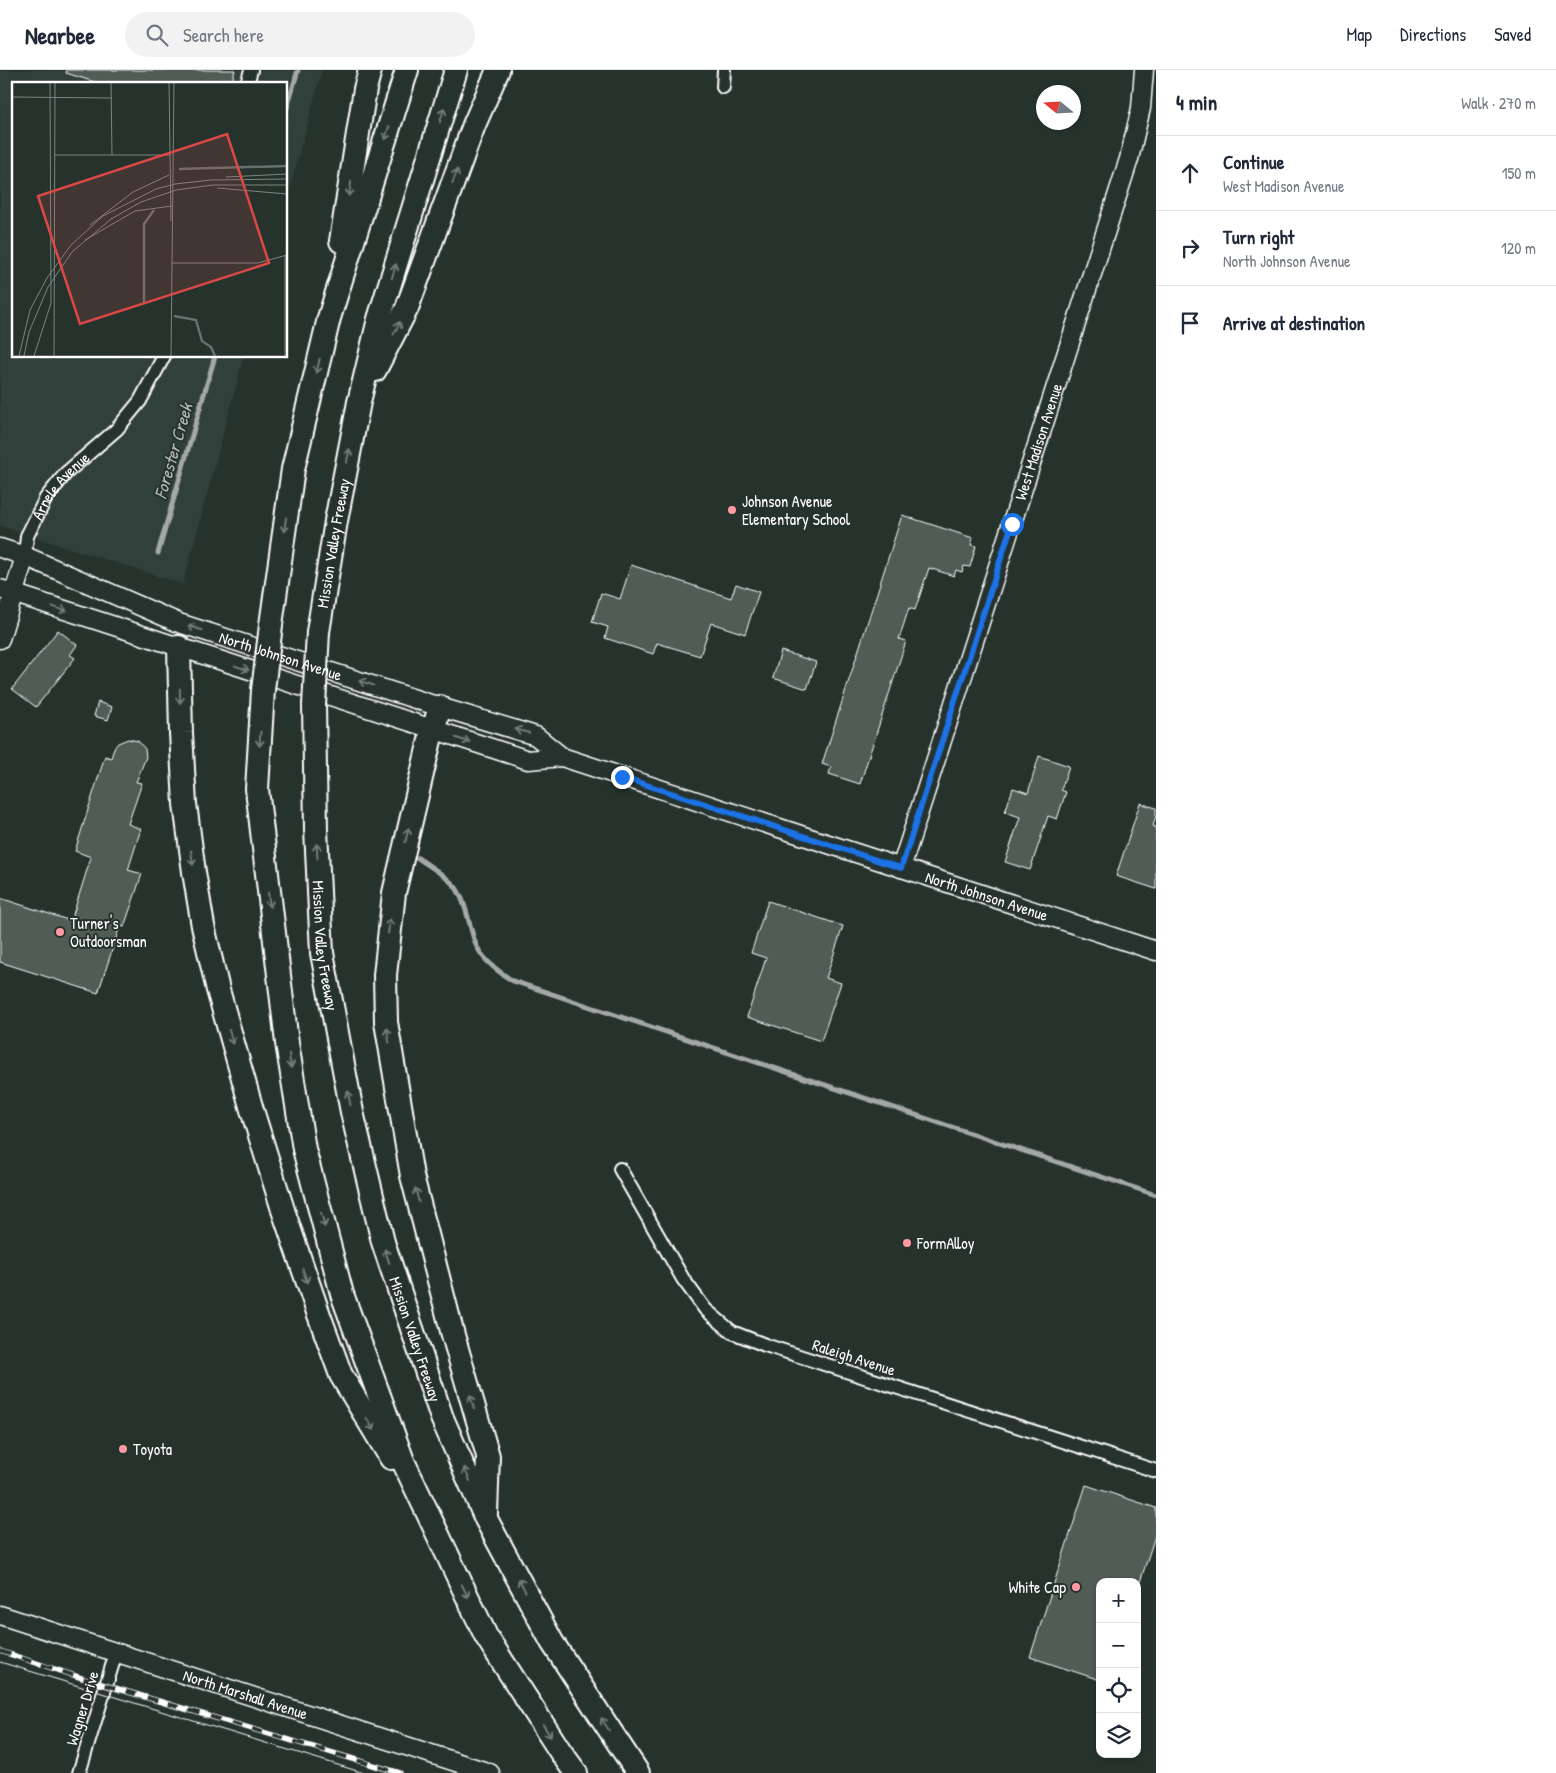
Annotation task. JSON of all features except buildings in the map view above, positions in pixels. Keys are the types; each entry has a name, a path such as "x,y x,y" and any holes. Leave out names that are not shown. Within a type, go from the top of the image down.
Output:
{"highway":[{"path":"370,70 329,318 293,469 270,625 263,690 257,789 287,1043 304,1149 342,1294 403,1461 486,1636 576,1773"},
{"path":"329,318 408,70"},
{"path":"358,402 407,308 474,125 498,70"},
{"name":"Mission Valley Freeway","path":"455,75 379,319 358,402 318,632 314,705 316,830 322,953 352,1112 383,1242 442,1418 486,1519 552,1642 635,1769"},
{"path":"179,647 185,804 194,872 203,926 218,990 252,1110 287,1223 341,1375 444,1547"},
{"path":"440,707 394,894 385,976 386,1022 412,1176 452,1335 488,1456 486,1519"}],"main road":[{"name":"West Madison Avenue","path":"901,868 1129,159 1140,108 1144,70"},
{"name":"North Johnson Avenue","path":"0,548 25,556 179,623 536,736 562,757 1156,950"},
{"name":"Arnele Avenue","path":"0,639 7,591 25,556"},
{"name":"North Johnson Avenue","path":"7,591 528,760 562,757"},
{"name":"North Marshall Avenue","path":"0,1615 490,1773"}],"street":[{"path":"723,86 724,70"},
{"name":"Arnele Avenue","path":"25,556 27,536 46,498 66,473 117,429 140,401 163,358"},
{"name":"Raleigh Avenue","path":"620,1169 683,1279 705,1309 732,1332 780,1350 1156,1471"},
{"name":"Wagner Drive","path":"79,1773 116,1653"}],"shaded area":[{"path":"0,70 322,70 288,195 288,82 12,82 12,358 243,358 183,584 0,526"}],"waterway":[{"name":"Forester Creek","path":"288,104 298,70"},
{"name":"Forester Creek","path":"158,553 214,358"},
{"path":"418,858 444,876 457,889 464,903 474,940 480,952 493,966 513,981 1156,1195"}],"tram line":[{"path":"0,1662 364,1773"}],"railway":[{"path":"0,1651 88,1680 400,1773"}],"place":[{"name":"Johnson Avenue Elementary School","path":"732,510"},
{"name":"Turner's Outdoorsman","path":"60,932"},
{"name":"FormAlloy","path":"907,1243"},
{"name":"Toyota","path":"123,1449"},
{"name":"White Cap","path":"1076,1587"}],"route":[{"path":"622,777 901,868 1012,524"}]}
